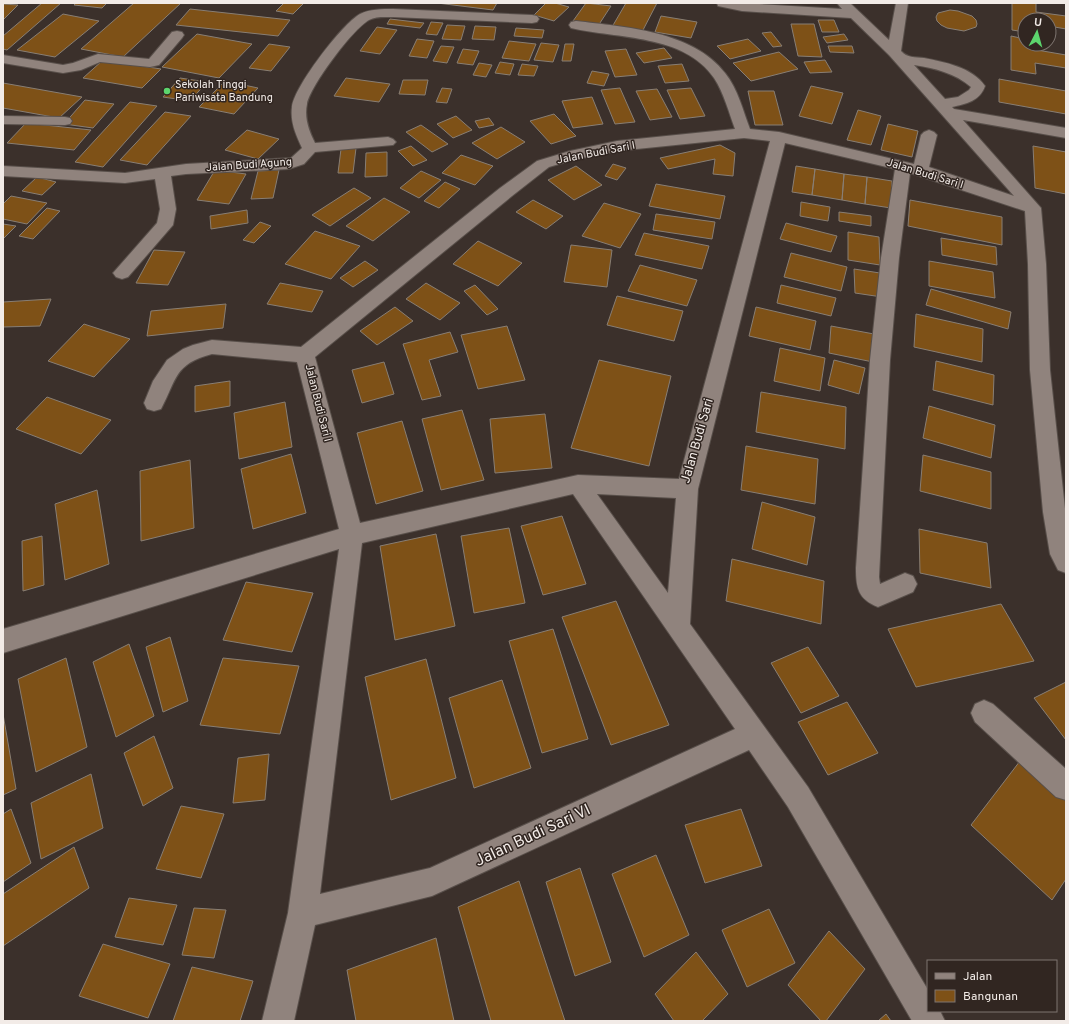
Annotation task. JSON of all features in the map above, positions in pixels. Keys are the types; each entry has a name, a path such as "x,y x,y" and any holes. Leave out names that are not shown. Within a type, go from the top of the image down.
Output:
{"street":[{"path":"723,3 742,7 854,14"},
{"path":"843,3 898,56 946,108 1033,208 1037,264 1040,370 1054,512 1061,554 1066,563"},
{"path":"898,56 902,3"},
{"path":"388,142 310,148 299,126 299,109 305,91 332,53 356,24 364,17 376,14 393,13 532,19"},
{"path":"576,25 622,32 676,44 710,63 721,77 744,133"},
{"path":"3,59 22,60 63,69 76,67 98,58 150,63 154,62 177,35"},
{"path":"898,56 921,61 956,72 973,81 978,86 978,90 971,97 946,108"},
{"path":"946,108 1066,133"},
{"path":"3,120 65,121"},
{"name":"Jalan Budi Sari I","path":"352,535 306,355 506,192 543,164 570,156 617,146 744,133 779,137 912,168 1033,208"},
{"path":"905,584 878,596 873,594 869,588 868,568 880,360 890,258 912,168 929,135"},
{"name":"Jalan Budi Sari","path":"3,641 352,535 578,484 687,489 779,137"},
{"name":"Jalan Budi Agung","path":"3,171 125,178 186,169 289,164 297,162 304,157 310,148"},
{"path":"122,273 165,225 168,208 162,173"},
{"path":"154,403 161,381 178,360 200,350 212,347 306,355"},
{"path":"578,484 798,797 929,1021"},
{"path":"678,626 687,489"},
{"path":"278,1021 303,913 352,535"},
{"path":"984,713 1066,787"},
{"name":"Jalan Budi Sari VI","path":"303,913 432,882 754,734"}],"building":[{"path":"42,3 61,3 7,50 3,49 3,36"},
{"path":"76,3 107,3 102,8 74,5"},
{"path":"134,3 181,3 123,57 81,49"},
{"path":"284,3 304,3 293,14 276,11"},
{"path":"437,3 497,3 493,10"},
{"path":"546,3 555,3 569,7 554,21 534,15"},
{"path":"586,3 611,6 598,26 573,21"},
{"path":"626,3 657,3 642,32 612,27"},
{"path":"1012,3 1036,3 1036,12 1017,12 1017,31 1012,30"},
{"path":"3,4 18,5 4,19 3,19"},
{"path":"190,9 290,20 278,36 176,25"},
{"path":"950,10 972,16 976,20 976,27 964,31 947,28 941,25 937,21 936,17 938,13"},
{"path":"63,14 99,21 55,57 17,50"},
{"path":"1057,15 1066,16 1066,29 1057,27"},
{"path":"661,16 697,22 691,38 655,32"},
{"path":"390,19 424,23 420,28 387,24"},
{"path":"818,20 834,20 839,32 822,32"},
{"path":"431,22 443,23 437,35 426,34"},
{"path":"791,24 814,24 822,57 798,56"},
{"path":"447,25 465,26 461,40 442,39"},
{"path":"475,26 496,27 494,40 472,39"},
{"path":"377,27 397,30 380,54 360,51"},
{"path":"516,28 544,30 542,38 514,36"},
{"path":"771,32 782,46 773,47 762,33"},
{"path":"197,34 252,44 219,78 162,67"},
{"path":"844,34 848,40 827,43 823,37"},
{"path":"1011,36 1017,37 1017,52 1049,52 1066,55 1066,68 1035,63 1036,74 1011,70"},
{"path":"417,39 434,41 427,58 409,56"},
{"path":"748,39 761,51 730,59 717,46"},
{"path":"509,41 536,44 529,61 502,58"},
{"path":"541,43 559,45 553,62 534,60"},
{"path":"269,44 290,47 271,71 249,68"},
{"path":"565,44 574,44 571,61 562,61"},
{"path":"441,46 454,47 447,63 433,61"},
{"path":"828,46 852,46 854,53 830,52"},
{"path":"664,48 672,58 644,63 636,53"},
{"path":"463,49 479,51 473,65 457,63"},
{"path":"626,49 637,75 615,77 605,51"},
{"path":"779,52 798,69 751,81 733,63"},
{"path":"103,60 161,69 142,88 83,78"},
{"path":"825,60 832,72 810,73 804,62"},
{"path":"500,62 514,64 510,75 495,73"},
{"path":"479,63 492,65 486,77 473,75"},
{"path":"522,64 538,66 534,76 518,75"},
{"path":"682,64 689,81 665,83 658,66"},
{"path":"592,71 609,74 604,86 587,83"},
{"path":"180,78 207,82 190,101 163,97"},
{"path":"346,78 390,84 379,102 334,96"},
{"path":"999,79 1066,91 1066,114 999,102"},
{"path":"403,80 428,80 425,95 399,94"},
{"path":"225,81 258,88 234,114 199,107"},
{"path":"3,83 82,97 59,118 3,108"},
{"path":"811,86 843,93 832,124 799,116"},
{"path":"442,88 452,89 447,103 436,102"},
{"path":"620,88 635,122 615,124 601,90"},
{"path":"691,88 705,116 680,119 667,90"},
{"path":"657,89 672,117 650,120 636,91"},
{"path":"748,91 774,91 783,125 755,125"},
{"path":"592,97 603,124 573,128 562,101"},
{"path":"85,100 114,104 93,128 64,124"},
{"path":"130,102 157,106 103,167 75,162"},
{"path":"858,110 881,116 871,145 847,140"},
{"path":"165,112 191,116 147,165 120,160"},
{"path":"554,114 576,136 551,144 530,121"},
{"path":"456,116 472,130 453,138 437,124"},
{"path":"489,118 494,125 479,128 475,121"},
{"path":"26,123 91,130 74,150 7,143"},
{"path":"888,124 918,131 912,157 881,150"},
{"path":"421,125 448,144 432,152 406,132"},
{"path":"501,127 525,142 497,159 472,143"},
{"path":"247,130 279,139 258,159 225,150"},
{"path":"720,145 735,153 733,176 713,174 715,159 668,169 660,158"},
{"path":"411,146 427,160 413,166 398,151"},
{"path":"1033,146 1066,152 1066,194 1035,188"},
{"path":"356,148 353,173 338,173 341,149"},
{"path":"387,152 387,176 365,177 366,153"},
{"path":"461,155 493,166 475,185 442,173"},
{"path":"613,164 626,168 617,180 605,176"},
{"path":"576,166 602,185 574,200 548,180"},
{"path":"796,166 815,169 812,195 792,192"},
{"path":"815,169 844,174 842,200 812,195"},
{"path":"215,170 246,174 229,204 197,200"},
{"path":"279,170 273,198 251,199 258,171"},
{"path":"421,171 441,180 419,198 400,188"},
{"path":"844,174 867,177 865,204 842,200"},
{"path":"37,177 56,182 42,195 22,191"},
{"path":"867,177 892,181 891,208 865,204"},
{"path":"445,182 460,189 439,208 424,201"},
{"path":"656,184 725,196 720,219 649,206"},
{"path":"354,188 371,198 330,226 312,215"},
{"path":"11,196 47,203 27,224 3,219 3,204"},
{"path":"384,198 410,212 373,241 346,226"},
{"path":"533,200 563,216 546,229 516,212"},
{"path":"910,200 1002,217 1002,245 908,226"},
{"path":"801,202 830,207 828,221 800,216"},
{"path":"604,203 641,214 620,248 582,236"},
{"path":"47,208 60,211 33,239 19,236"},
{"path":"247,210 248,223 211,229 210,216"},
{"path":"839,212 871,216 871,226 839,221"},
{"path":"656,214 715,222 712,239 653,230"},
{"path":"260,222 271,226 254,243 243,240"},
{"path":"786,223 837,236 831,252 780,239"},
{"path":"3,224 16,226 3,239"},
{"path":"315,231 360,246 331,279 285,264"},
{"path":"848,232 879,237 880,265 848,260"},
{"path":"644,233 709,246 702,269 635,255"},
{"path":"941,238 996,247 997,265 942,255"},
{"path":"478,241 522,263 498,286 453,264"},
{"path":"571,245 612,250 607,287 564,282"},
{"path":"154,250 185,252 168,285 136,283"},
{"path":"791,253 847,267 841,291 784,277"},
{"path":"365,261 378,270 353,287 340,278"},
{"path":"929,261 993,272 995,298 929,286"},
{"path":"640,265 697,280 687,306 628,291"},
{"path":"854,269 880,273 882,297 855,293"},
{"path":"280,283 323,291 312,312 267,304"},
{"path":"426,283 460,303 440,320 406,299"},
{"path":"475,285 498,309 487,315 464,291"},
{"path":"781,285 836,298 831,316 777,303"},
{"path":"931,289 1011,312 1008,329 926,305"},
{"path":"617,296 683,311 674,341 607,325"},
{"path":"51,299 40,326 3,327 3,302"},
{"path":"226,304 223,328 147,336 151,311"},
{"path":"395,307 413,321 377,345 360,331"},
{"path":"756,307 816,321 810,350 749,336"},
{"path":"916,314 983,329 982,362 914,347"},
{"path":"84,324 130,339 94,377 48,361"},
{"path":"507,326 525,380 478,389 461,335"},
{"path":"831,326 874,334 873,362 829,353"},
{"path":"450,332 458,352 429,360 441,396 422,400 403,344"},
{"path":"780,348 825,358 820,391 774,381"},
{"path":"599,360 671,376 649,466 571,448"},
{"path":"834,360 865,368 859,394 828,385"},
{"path":"936,361 994,375 993,405 933,390"},
{"path":"384,362 394,394 362,403 352,370"},
{"path":"230,381 230,406 195,412 195,386"},
{"path":"761,392 846,407 845,449 756,432"},
{"path":"47,397 111,420 81,454 16,429"},
{"path":"285,402 292,447 239,459 234,413"},
{"path":"929,406 995,425 991,458 923,438"},
{"path":"462,410 484,480 441,490 422,419"},
{"path":"545,414 552,468 495,473 490,419"},
{"path":"402,421 423,491 376,504 357,433"},
{"path":"746,446 818,459 815,504 741,490"},
{"path":"291,454 306,513 253,529 241,469"},
{"path":"923,455 991,472 991,509 920,491"},
{"path":"190,460 194,528 141,541 140,471"},
{"path":"97,490 109,564 65,580 55,504"},
{"path":"762,502 815,517 807,565 752,549"},
{"path":"562,516 586,584 543,595 521,526"},
{"path":"509,528 525,603 474,613 461,536"},
{"path":"919,529 987,543 991,588 920,573"},
{"path":"436,534 455,626 395,640 380,546"},
{"path":"42,536 44,585 23,591 22,541"},
{"path":"732,559 824,581 821,624 726,601"},
{"path":"246,582 313,593 292,652 223,640"},
{"path":"616,601 669,725 611,745 562,617"},
{"path":"1001,604 1034,661 916,687 888,629"},
{"path":"553,629 588,739 542,753 509,641"},
{"path":"170,637 188,701 163,712 146,647"},
{"path":"129,644 154,716 116,737 93,662"},
{"path":"808,647 839,696 801,713 771,663"},
{"path":"66,658 87,747 36,772 18,679"},
{"path":"223,658 299,666 280,734 200,725"},
{"path":"426,659 456,778 391,800 365,677"},
{"path":"502,680 531,768 474,788 449,698"},
{"path":"1066,682 1066,740 1034,698"},
{"path":"847,702 878,753 828,775 798,722"},
{"path":"3,714 16,789 3,795"},
{"path":"154,736 173,788 143,806 124,753"},
{"path":"269,754 265,800 233,803 238,758"},
{"path":"1020,761 1066,800 1066,879 1052,900 971,825"},
{"path":"91,774 103,828 41,859 31,803"},
{"path":"181,806 224,814 201,878 156,869"},
{"path":"11,809 31,863 3,882 3,814"},
{"path":"741,809 762,866 705,883 685,825"},
{"path":"74,847 89,888 3,946 3,894"},
{"path":"656,855 689,935 644,957 612,874"},
{"path":"580,868 611,962 575,976 546,882"},
{"path":"519,881 565,1021 491,1021 458,907"},
{"path":"129,898 177,905 163,945 115,937"},
{"path":"194,908 226,910 214,958 182,955"},
{"path":"769,909 795,963 747,987 722,930"},
{"path":"829,931 865,969 826,1021 821,1021 788,985"},
{"path":"436,938 454,1021 356,1021 347,970"},
{"path":"103,944 170,964 148,1018 79,996"},
{"path":"696,952 728,994 702,1021 674,1021 655,994"},
{"path":"192,967 253,981 240,1021 173,1021"},
{"path":"886,1014 891,1021 878,1021"}],"place":[{"name":"Sekolah Tinggi Pariwisata Bandung","path":"167,91"}]}
